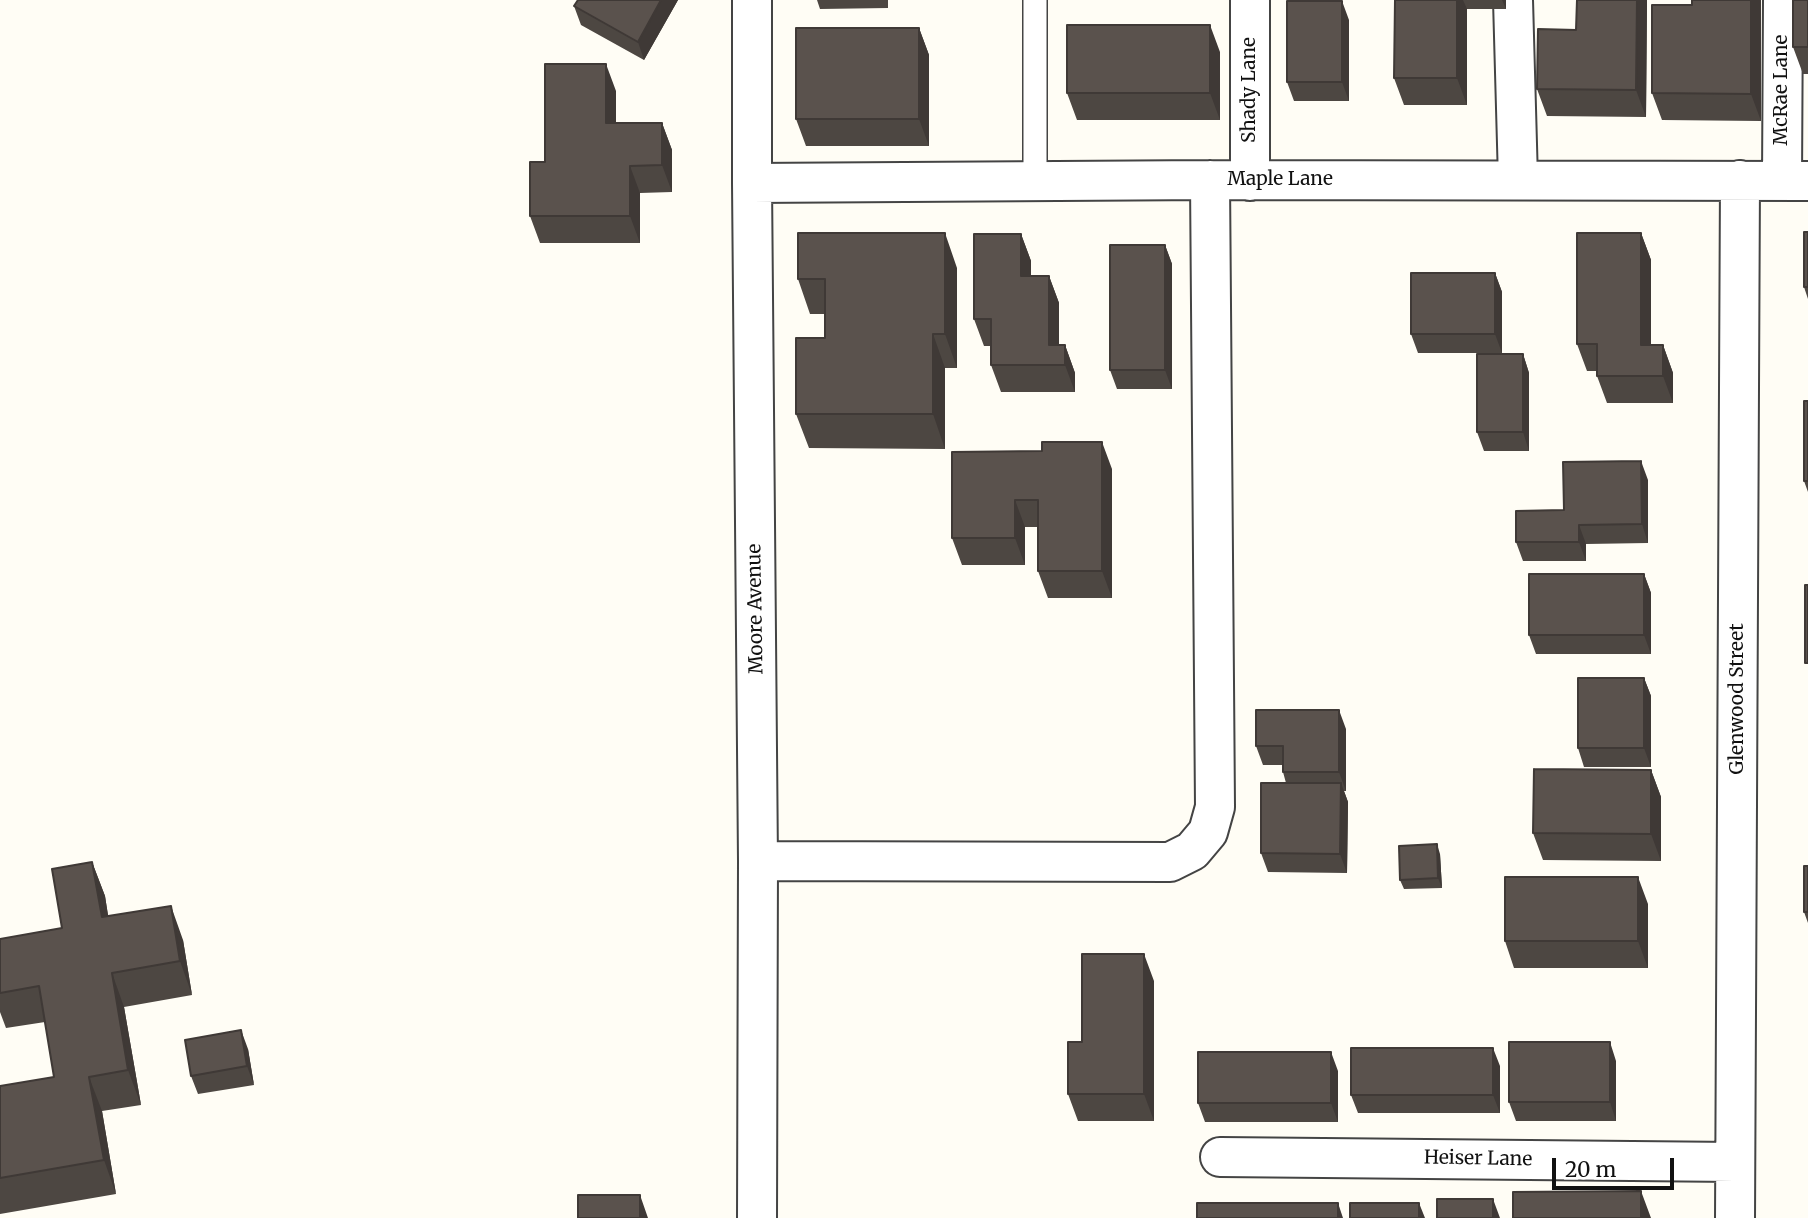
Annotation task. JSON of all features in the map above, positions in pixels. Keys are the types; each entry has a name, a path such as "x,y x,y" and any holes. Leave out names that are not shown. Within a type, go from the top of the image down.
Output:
{"street":[{"name":"Moore Avenue","path":"752,0 758,861 757,1218"},
{"name":"Shady Lane","path":"1250,0 1250,181"},
{"path":"1513,0 1518,180"},
{"name":"McRae Lane","path":"1783,0 1795,181"},
{"name":"Maple Lane","path":"752,183 1035,180 1795,181"},
{"path":"758,861 1170,862 1192,851 1208,832 1215,807 1210,180"},
{"name":"Glenwood Street","path":"1735,1218 1740,180"},
{"name":"Heiser Lane","path":"1220,1157 1735,1162"}],"lane":[{"path":"1035,0 1035,180"}],"building":[{"path":"578,0 661,0 638,42 574,6"},
{"path":"1395,0 1457,0 1457,78 1394,78"},
{"path":"1577,0 1637,0 1636,90 1537,89 1538,29 1576,30"},
{"path":"1692,0 1751,0 1751,94 1652,93 1652,5 1692,5"},
{"path":"1793,0 1808,0 1808,47 1793,47"},
{"path":"1287,1 1342,1 1342,82 1287,82"},
{"path":"1067,25 1210,25 1210,93 1067,93"},
{"path":"796,28 919,28 919,119 796,119"},
{"path":"545,64 606,64 606,123 662,123 662,165 630,166 630,216 530,216 530,162 545,162"},
{"path":"1804,232 1808,232 1808,287 1804,287"},
{"path":"798,233 945,233 945,334 933,334 933,414 796,414 796,338 825,338 825,279 798,279"},
{"path":"1577,233 1641,233 1641,345 1663,345 1663,376 1597,376 1597,344 1577,344"},
{"path":"974,234 1021,234 1021,276 1049,276 1049,345 1065,345 1065,365 991,365 991,319 974,319"},
{"path":"1110,245 1165,245 1165,370 1110,370"},
{"path":"1411,273 1495,273 1495,334 1411,334"},
{"path":"1477,354 1523,354 1523,432 1477,432"},
{"path":"1804,401 1808,401 1808,481 1804,481"},
{"path":"1042,442 1102,442 1102,571 1038,571 1038,500 1015,500 1015,538 952,538 952,452 1042,451"},
{"path":"1641,461 1642,524 1579,525 1579,542 1516,542 1516,511 1564,510 1563,462"},
{"path":"1529,574 1644,574 1644,635 1529,635"},
{"path":"1805,585 1808,585 1808,663 1805,663"},
{"path":"1578,678 1644,678 1644,748 1578,748"},
{"path":"1256,710 1339,710 1339,772 1283,772 1283,746 1256,746"},
{"path":"1534,769 1651,770 1651,834 1533,833"},
{"path":"1261,783 1341,783 1340,854 1261,853"},
{"path":"1437,844 1438,878 1400,880 1399,846"},
{"path":"92,862 102,917 171,906 180,961 112,973 128,1070 89,1077 104,1160 0,1178 0,1086 54,1077 39,986 0,993 0,939 62,928 52,869"},
{"path":"1804,866 1808,866 1808,912 1804,912"},
{"path":"1505,877 1638,877 1638,941 1505,941"},
{"path":"1082,954 1144,954 1144,1094 1068,1094 1068,1042 1082,1042"},
{"path":"241,1030 247,1066 191,1076 185,1040"},
{"path":"1509,1042 1610,1042 1610,1102 1509,1102"},
{"path":"1351,1048 1493,1048 1493,1095 1351,1095"},
{"path":"1198,1052 1331,1052 1331,1103 1198,1103"},
{"path":"1641,1191 1641,1218 1513,1218 1513,1192"},
{"path":"578,1195 640,1195 640,1218 578,1218"},
{"path":"1437,1199 1493,1199 1493,1218 1437,1218"},
{"path":"1197,1203 1338,1203 1338,1218 1197,1218"},
{"path":"1350,1203 1419,1203 1419,1218 1350,1218"}]}
